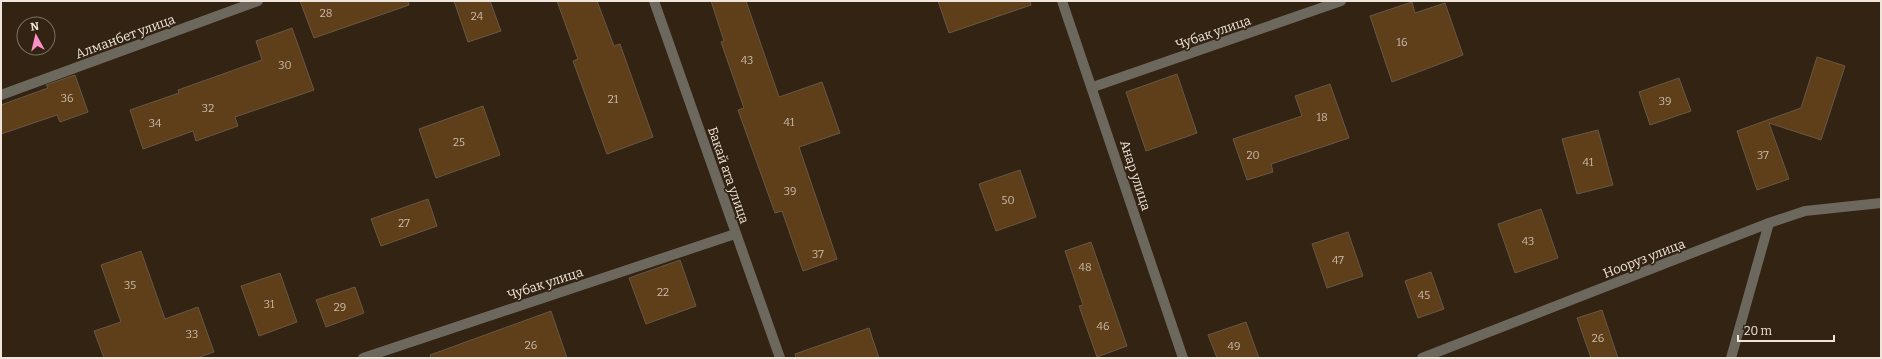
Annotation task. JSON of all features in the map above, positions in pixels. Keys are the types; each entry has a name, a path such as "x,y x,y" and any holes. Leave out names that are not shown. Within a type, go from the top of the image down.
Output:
{"street":[{"name":"Алманбет улица","path":"1,95 258,1"},
{"name":"Бакай ата улица","path":"654,1 780,358"},
{"name":"Анар улица","path":"1062,1 1183,358"},
{"name":"Чубак улица","path":"1092,87 1341,1"},
{"name":"Нооруз улица","path":"1422,358 1805,211 1881,203"},
{"path":"1731,358 1769,224"},
{"name":"Чубак улица","path":"363,358 735,234"}],"building":[{"path":"300,1 408,1 409,5 314,38"},
{"path":"454,1 490,1 501,31 468,42"},
{"path":"557,1 597,1 614,46 620,44 653,137 607,154 573,61 578,59"},
{"path":"711,1 746,1 779,97 822,82 840,133 799,147 837,259 803,271 782,211 775,213 738,110 744,108 721,42 724,41"},
{"path":"938,1 1030,1 1031,5 949,33"},
{"path":"1412,2 1415,13 1445,3 1463,55 1392,82 1370,16"},
{"path":"292,28 314,90 235,117 238,126 196,141 193,131 143,149 130,110 179,93 178,90 262,60 256,41"},
{"path":"1817,57 1845,66 1821,140 1769,123 1789,179 1757,190 1737,131 1801,108"},
{"path":"1177,74 1197,133 1146,151 1126,92"},
{"path":"75,75 88,112 60,122 57,115 1,134 1,105 48,88 46,85"},
{"path":"1679,78 1691,111 1650,125 1639,92"},
{"path":"1330,84 1349,138 1271,164 1273,172 1247,180 1233,139 1302,116 1295,96"},
{"path":"483,106 500,155 436,178 419,129"},
{"path":"1598,130 1613,185 1577,194 1562,139"},
{"path":"1020,170 1036,217 996,231 979,184"},
{"path":"428,199 437,226 381,246 371,219"},
{"path":"1541,209 1558,258 1515,273 1498,224"},
{"path":"1348,232 1363,276 1327,288 1312,244"},
{"path":"1091,242 1127,346 1097,357 1079,306 1083,305 1065,251"},
{"path":"141,251 165,319 198,307 214,352 197,358 104,358 94,331 121,322 101,265"},
{"path":"680,260 696,306 646,324 629,278"},
{"path":"1431,272 1444,309 1418,318 1405,281"},
{"path":"280,273 297,322 259,336 241,286"},
{"path":"355,287 364,313 326,327 316,300"},
{"path":"1602,310 1618,358 1591,358 1577,318"},
{"path":"551,311 567,358 431,358 430,355"},
{"path":"1246,322 1259,358 1217,358 1208,335"},
{"path":"869,328 879,358 796,358 795,354"}]}
